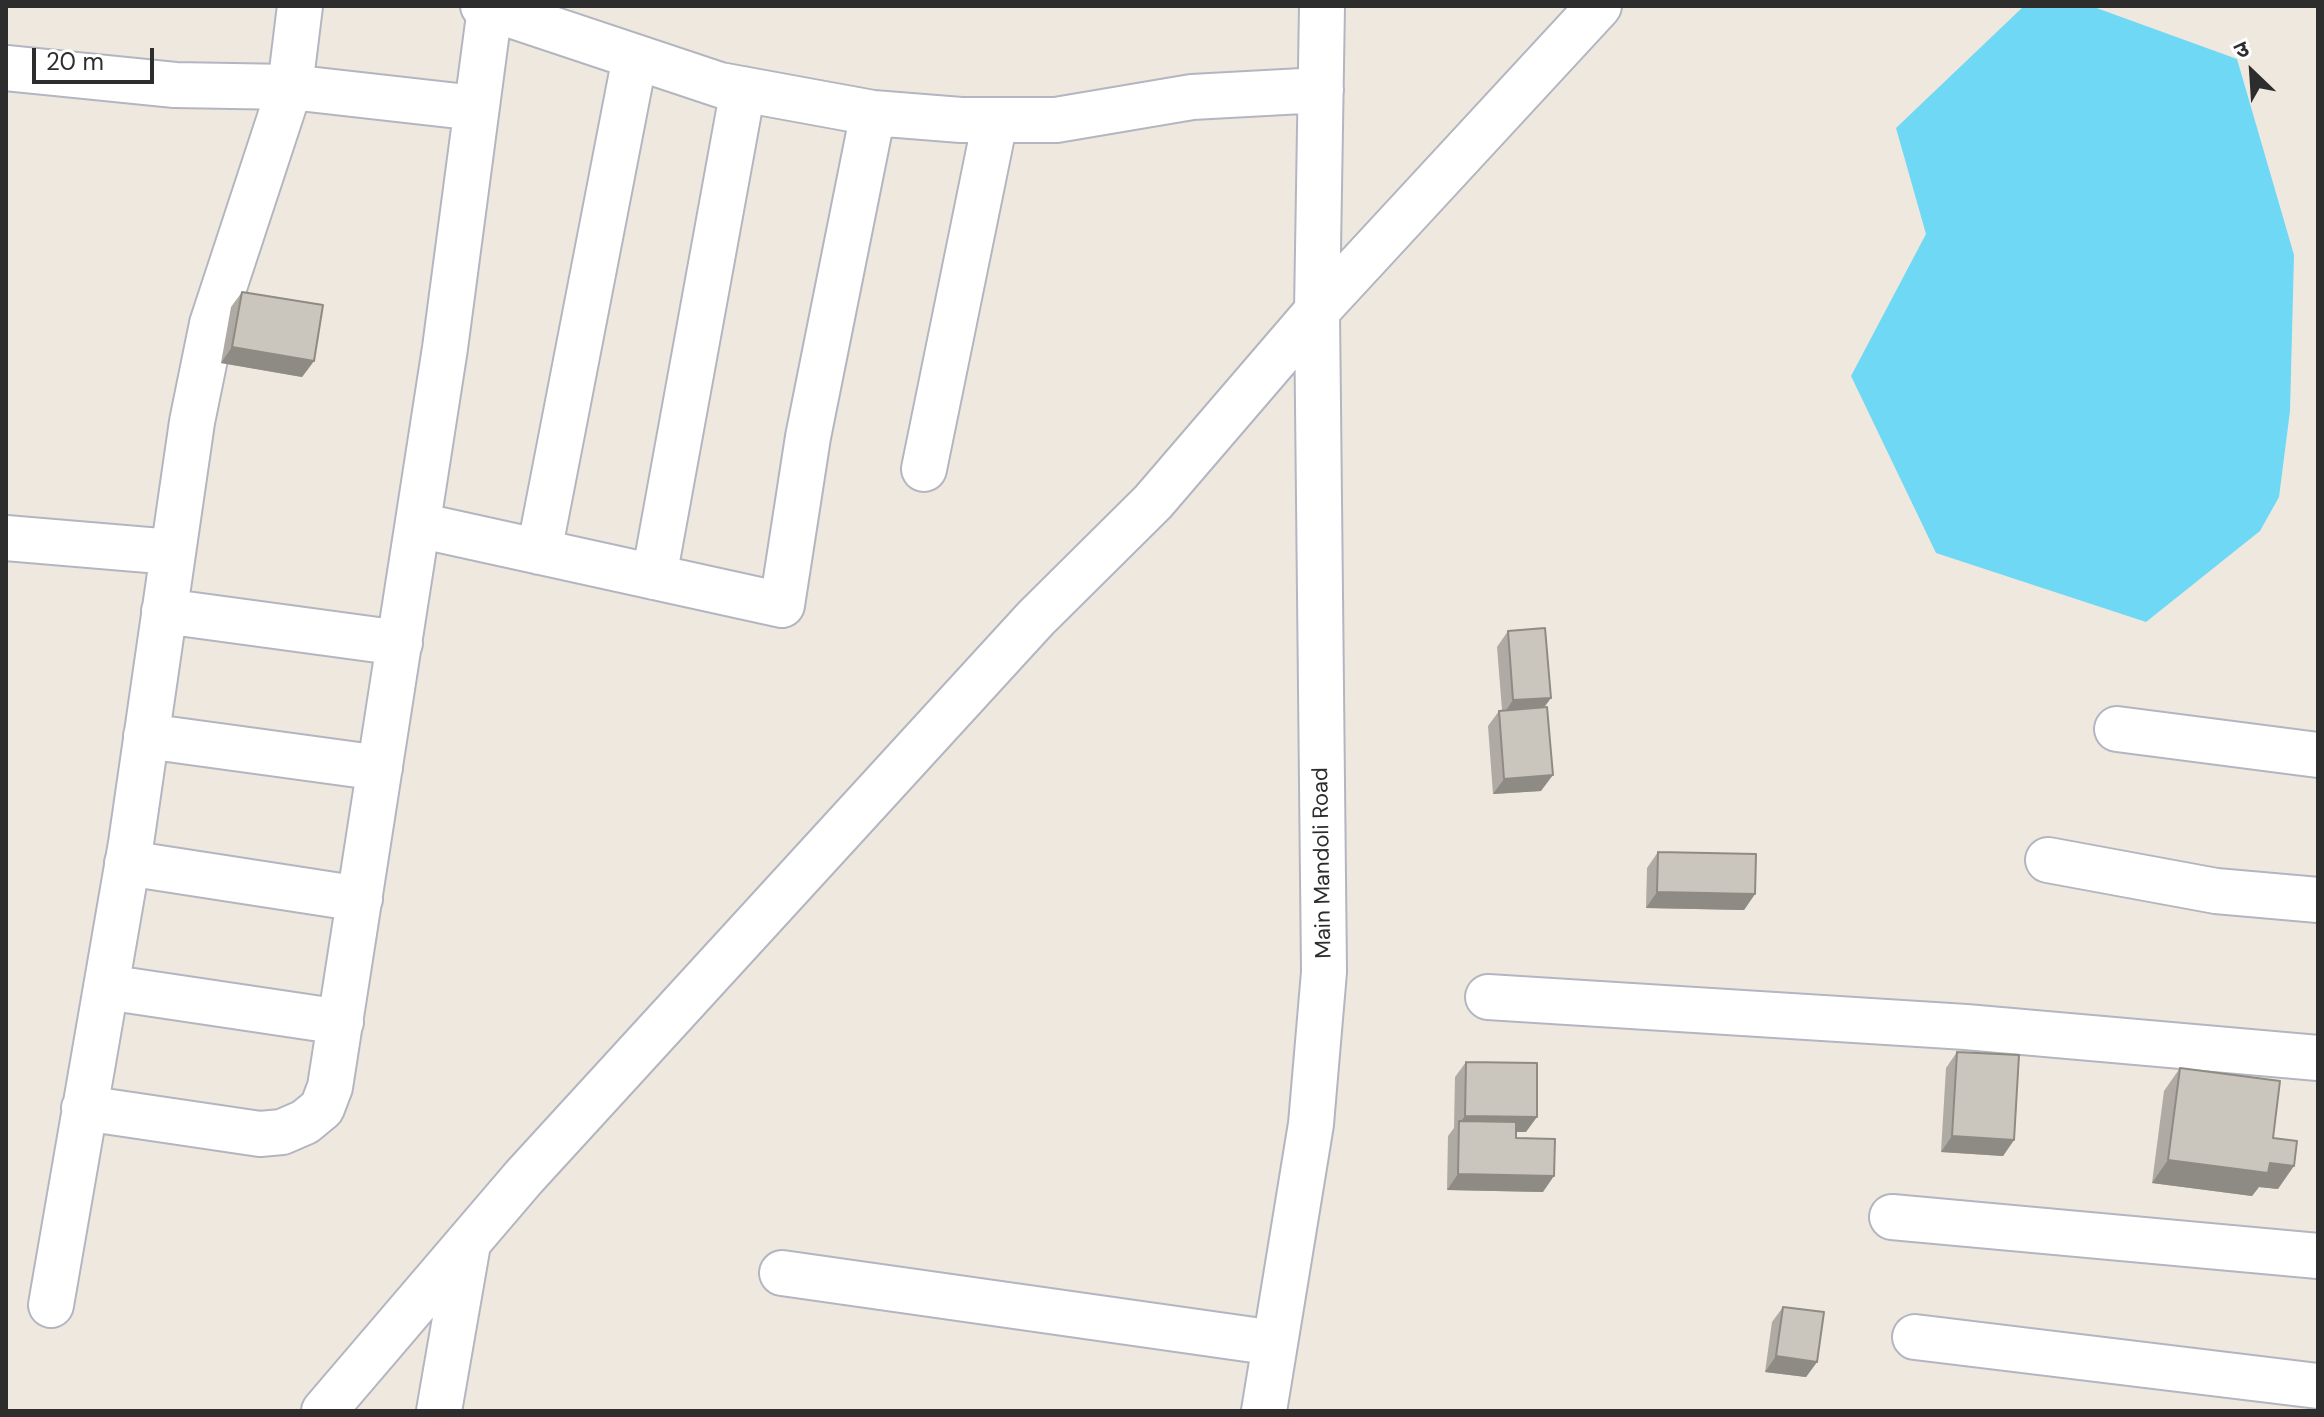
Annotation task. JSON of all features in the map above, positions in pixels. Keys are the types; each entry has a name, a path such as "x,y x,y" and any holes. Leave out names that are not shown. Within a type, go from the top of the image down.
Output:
{"street":[{"path":"51,1305 127,863 172,552 212,324 290,87 300,6"},
{"name":"Main Mandoli Road","path":"1264,1411 1311,1124 1324,972 1317,311 1322,6"},
{"path":"324,1411 524,1177 1036,618 1172,481 1317,311 1599,6"},
{"path":"84,1108 235,1131 282,1132 305,1122 322,1108 330,1087 418,525 476,108 486,7 743,89 873,113 995,121 1056,120 1192,97 1321,90"},
{"path":"539,552 635,57"},
{"path":"6,68 175,85 290,87 476,108"},
{"path":"654,577 743,89"},
{"path":"418,525 782,605 808,437 873,113"},
{"path":"924,469 995,121"},
{"path":"6,538 172,552"},
{"path":"164,611 400,643"},
{"path":"2117,729 2318,755"},
{"path":"146,736 380,768"},
{"path":"2048,860 2216,891 2318,900"},
{"path":"127,863 360,899"},
{"path":"106,987 341,1022"},
{"path":"1488,997 1966,1027 2318,1058"},
{"path":"1892,1217 2318,1256"},
{"path":"439,1411 468,1242"},
{"path":"782,1273 1275,1343"},
{"path":"1915,1337 2318,1386"}],"water":[{"path":"2024,6 2091,6 2237,59 2294,255 2290,411 2279,497 2260,531 2146,622 1936,553 1851,376 1926,234 1896,128"}],"building":[{"path":"242,292 323,305 314,361 232,347"},
{"path":"1545,628 1551,698 1513,700 1508,631"},
{"path":"1547,707 1553,775 1504,779 1499,711"},
{"path":"1658,852 1756,854 1755,894 1657,892"},
{"path":"1957,1052 2019,1055 2014,1140 1952,1136"},
{"path":"1466,1062 1537,1063 1537,1117 1465,1116"},
{"path":"2180,1068 2280,1081 2273,1138 2297,1141 2294,1166 2270,1163 2268,1173 2168,1160"},
{"path":"1459,1121 1516,1122 1516,1138 1555,1139 1554,1176 1458,1174"},
{"path":"1783,1307 1824,1312 1817,1362 1776,1356"}]}
